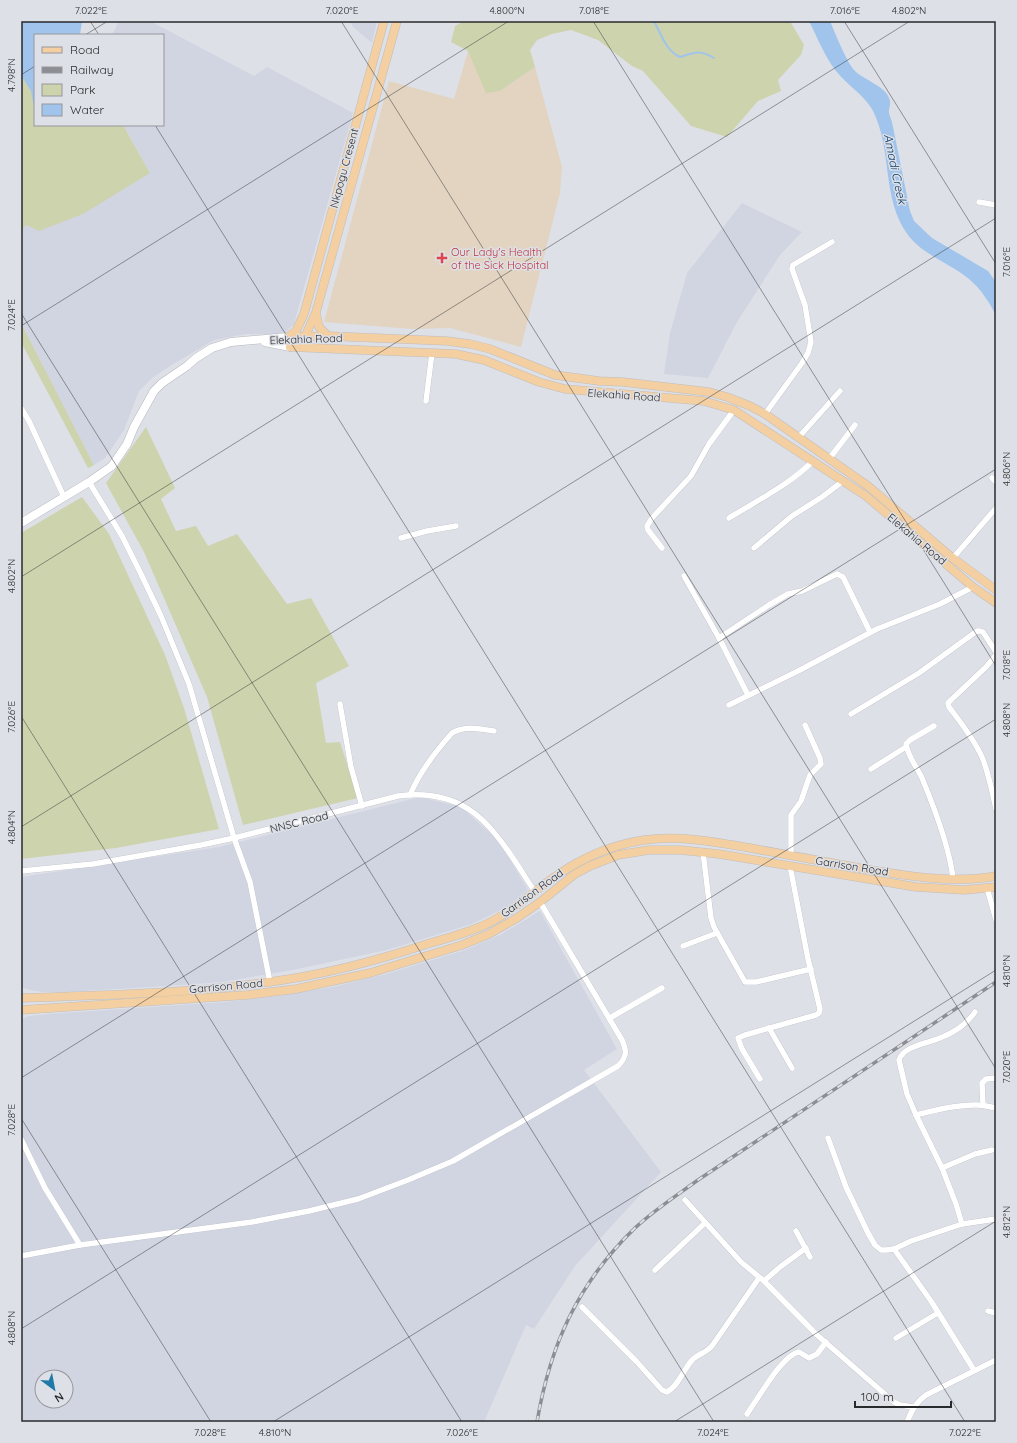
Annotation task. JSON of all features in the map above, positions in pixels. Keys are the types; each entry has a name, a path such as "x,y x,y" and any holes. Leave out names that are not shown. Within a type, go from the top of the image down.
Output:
{"main road":[{"name":"Nkpogu Cresent","path":"288,337 296,331 304,314 384,21"},
{"name":"Nkpogu Cresent","path":"306,336 316,312 397,21"},
{"path":"316,312 319,327 328,336"},
{"name":"Nkpogu Cresent","path":"304,314 306,336"},
{"path":"290,347 300,343 306,336 312,345 318,348"},
{"name":"Elekahia Road","path":"288,337 328,336 447,341 470,344 490,350 555,375 708,392 744,404 765,414 868,486 953,558 996,590"},
{"name":"Elekahia Road","path":"290,347 456,354 484,360 539,382 565,389 704,401 734,410 813,461 877,505 973,587 996,604"},
{"name":"Garrison Road","path":"21,998 214,988 270,982 328,971 403,952 479,927 508,912 554,877 587,857 616,846 646,840 678,838 699,840 885,872 939,879 996,876"},
{"name":"Garrison Road","path":"22,1011 247,995 296,989 370,973 462,945 502,927 540,902 575,874 590,866 618,856 649,850 703,852 916,887 944,889 996,887"},
{"path":"21,992 37,998"}],"street":[{"path":"979,202 996,205"},
{"path":"765,414 805,358 811,342 805,305 792,269 793,265 832,242"},
{"name":"Elekahia Road","path":"258,340 288,337"},
{"path":"21,523 89,482 112,466 123,451 150,396 162,383 212,348 237,341 258,340"},
{"name":"Elekahia Road","path":"258,340 290,347"},
{"path":"426,401 432,353"},
{"path":"798,438 840,391"},
{"path":"21,408 29,421 64,497"},
{"path":"662,548 648,530 647,526 652,518 691,476 709,444 734,410"},
{"path":"829,459 855,425"},
{"path":"729,518 781,487 813,461"},
{"path":"754,548 792,516 822,497 843,481"},
{"path":"89,482 122,536 141,574 161,616 189,684 208,744 234,838 250,882 270,982"},
{"path":"953,558 996,508"},
{"path":"401,538 427,531 456,526"},
{"path":"719,638 788,594 802,591 837,574 843,577 870,632"},
{"path":"684,576 719,638 748,695"},
{"path":"729,704 800,670 870,632 940,604 964,593 973,587"},
{"path":"851,714 919,673 977,631 983,632 996,654 986,667 952,698 948,705 982,757 990,780 996,809"},
{"path":"340,704 351,767 362,806"},
{"path":"791,856 791,815 801,802 810,775 821,764 820,758 804,725"},
{"path":"871,769 906,747 906,744 910,740 934,726"},
{"path":"410,795 416,780 425,766 452,733 457,730 467,728 494,731"},
{"path":"906,747 921,776 932,803 950,860 952,879"},
{"name":"NNSC Road","path":"21,871 93,864 234,838 398,796 426,795 456,802 472,810 497,835 535,892"},
{"path":"703,852 711,918 745,982 756,982 810,969"},
{"path":"760,1079 742,1049 738,1039 742,1036 819,1013 820,1009 810,969 790,866"},
{"path":"987,888 996,920"},
{"path":"21,1256 80,1245 250,1222 309,1212 358,1199 438,1168 475,1149 618,1066 624,1060 626,1048 610,1018 540,902"},
{"path":"683,946 718,933"},
{"path":"610,1018 662,988"},
{"path":"962,1224 942,1168 907,1094 900,1064 900,1057 905,1052 924,1042 938,1039 958,1028 970,1019 975,1012"},
{"path":"770,1028 792,1068"},
{"path":"983,1105 982,1083 986,1080 996,1078"},
{"path":"916,1115 937,1110 972,1105 983,1105 996,1108"},
{"path":"828,1138 846,1187 875,1245 881,1250 894,1249 911,1240 962,1224 996,1219"},
{"path":"21,1139 45,1188 80,1245"},
{"path":"942,1168 975,1154 992,1150"},
{"path":"685,1200 741,1262 762,1280 817,1335 894,1402 900,1405 913,1407"},
{"path":"655,1270 705,1223"},
{"path":"796,1231 810,1257"},
{"path":"582,1307 637,1362 662,1390 667,1392 672,1388 693,1359 709,1350 762,1280 806,1248"},
{"path":"894,1249 938,1313 974,1370"},
{"path":"988,1312 996,1313"},
{"path":"896,1338 938,1313"},
{"path":"747,1414 786,1358 799,1352 809,1358 814,1356 826,1342"},
{"path":"909,1421 913,1407 926,1395 996,1360"}],"shaded area":[{"path":"119,21 150,21 254,76 267,67 353,113 294,324 286,332 277,334 246,334 214,340 152,378 139,391 124,430 105,458 94,465 21,323 21,231 26,225 150,173 124,126 164,126 164,34 112,34"},
{"path":"350,21 377,21 372,43 353,27"},
{"name":"Our Lady's Health of the Sick Hospital","path":"468,51 500,91 535,67 562,167 560,193 521,347 450,328 412,329 324,322 389,81 454,99"},
{"path":"742,203 802,232 780,255 737,322 708,378 664,374 670,333 687,273"},
{"path":"420,797 461,807 499,841 528,890 505,908 472,924 387,950 293,970 222,982 168,986 66,992 43,992 21,987 21,877 219,847"},
{"path":"540,911 617,1049 584,1070 661,1172 575,1266 534,1329 526,1325 484,1422 21,1422 21,1019 29,1016 48,1014 225,1002 279,996 333,987 386,974 465,950 500,935"}],"green space":[{"path":"464,21 790,21 804,45 801,55 778,80 781,91 758,101 727,137 691,126 643,71 632,66 598,40 571,30 552,34 537,40 530,50 535,67 500,91 486,93 468,51 451,42 455,26"},
{"path":"21,35 34,35 34,126 124,126 150,173 83,214 39,231 26,225 21,231"},
{"path":"21,323 94,465 88,468 21,342"},
{"path":"146,427 175,488 161,499 176,531 196,526 208,546 237,534 287,604 311,598 349,666 316,683 326,743 340,742 358,798 243,825 207,697 144,552 106,483"},
{"path":"82,497 109,534 165,655 184,708 219,829 116,848 21,859 21,533"}],"water":[{"path":"21,21 82,21 80,34 34,34 34,108 31,91 21,75"},
{"name":"Amadi Creek","path":"809,21 830,21 848,62 855,71 887,94 890,99 889,113 910,211 914,221 932,238 988,271 996,282 996,315 991,305 969,279 962,273 929,254 908,235 894,206 890,190 883,140 872,109 864,99 840,76 832,65"}],"waterway":[{"path":"654,21 664,42 675,54 680,57 694,53 701,53 714,58"}],"railway":[{"path":"537,1422 550,1367 559,1341 582,1293 597,1271 615,1249 642,1221 698,1180 996,982"}],"place":[{"name":"Our Lady's Health of the Sick Hospital","path":"442,258"}]}
